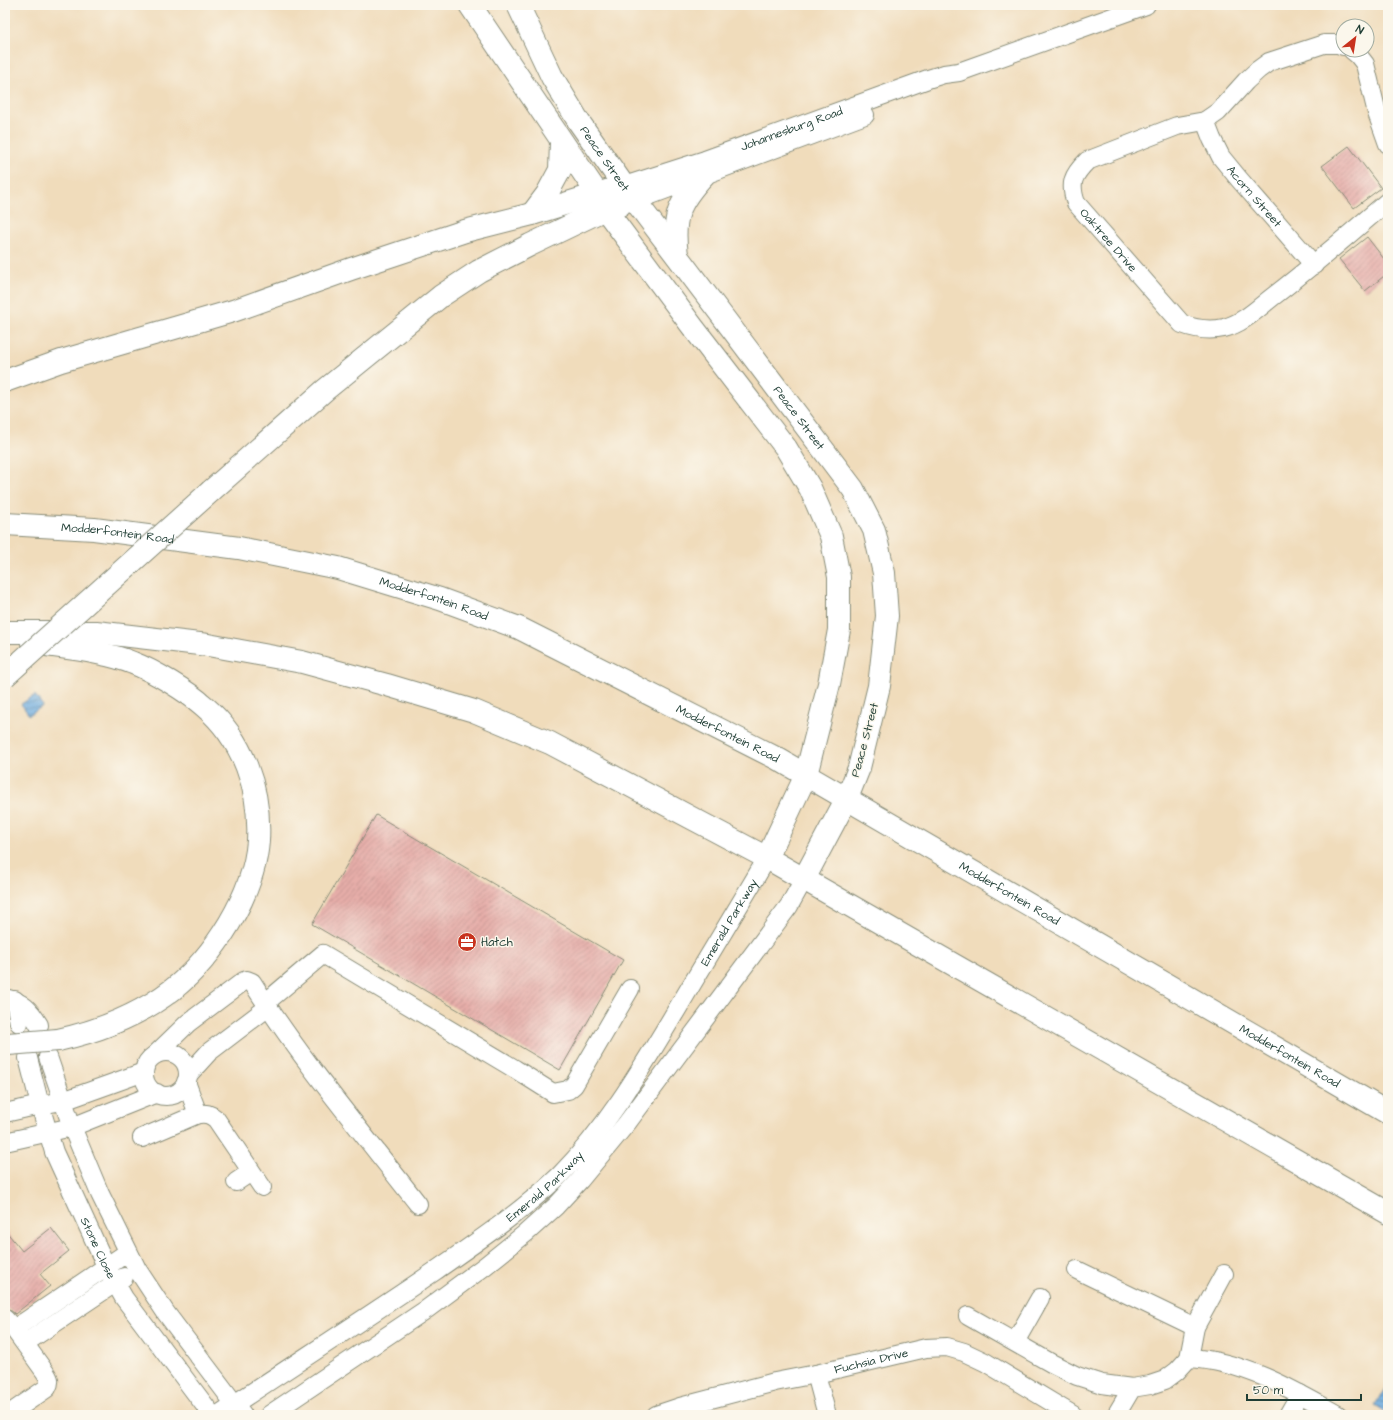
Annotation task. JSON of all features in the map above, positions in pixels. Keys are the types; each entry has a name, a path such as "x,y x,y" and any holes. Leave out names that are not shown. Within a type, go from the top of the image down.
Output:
{"main road":[{"path":"470,5 601,201 692,326 786,448 810,488 831,536 839,577 839,630 829,684 806,775 767,858"},
{"name":"Peace Street","path":"518,5 556,84 579,122 676,256 854,489 874,530 884,573 887,616 879,686 859,768 847,798 804,880"},
{"path":"532,214 547,194 560,170 561,142"},
{"path":"676,256 674,228 677,216 682,202 690,190 704,176"},
{"path":"5,381 61,361 233,311 351,269 465,231 532,214 601,201 629,193"},
{"path":"5,676 325,390 441,296 479,271 536,242 601,201"},
{"name":"Modderfontein Road","path":"5,524 94,529 239,548 338,568 440,599 519,628 806,775 1388,1113"},
{"path":"5,632 96,632 208,645 302,662 474,711 550,743 767,858 1388,1213"},
{"path":"5,639 102,654 133,663 169,681 204,706 232,736 246,760 258,811 258,841 253,868 244,895 230,922 211,950 172,990 143,1009 113,1024 76,1036 53,1049 6,1044"}],"street":[{"name":"Johannesburg Road","path":"629,193 704,176 914,96 959,72 1146,5"},
{"name":"Oaktree Drive","path":"1335,44 1324,44 1269,62 1246,81 1218,112 1205,121 1177,126 1087,161 1077,171 1073,180 1072,191 1076,202 1182,324 1195,328 1224,328 1242,321 1314,265 1388,201"},
{"path":"1360,58 1365,64 1377,113 1388,144"},
{"name":"Johannesburg Road","path":"629,193 705,160 928,79 944,74 959,72"},
{"name":"Acorn Street","path":"1205,121 1221,157 1239,180 1314,265"},
{"name":"Emerald Parkway","path":"218,1415 239,1409 486,1236 528,1204 560,1175 591,1140 622,1098 666,1028 767,858"},
{"name":"Emerald Parkway","path":"269,1415 438,1300 485,1266 556,1206 580,1180 626,1123 789,906 804,880"},
{"path":"5,1142 72,1127 157,1094 169,1095 184,1078 265,1003 323,954 553,1093 568,1090 574,1085 630,989"},
{"path":"157,1094 147,1085 144,1072 150,1059 163,1053 188,1022 244,981 247,980 252,982 265,1003 314,1071 418,1204"},
{"path":"10,999 19,1023"},
{"path":"10,999 25,1006 32,1013 39,1025"},
{"name":"Stone Close","path":"53,1049 63,1102 72,1127 100,1194 128,1252 137,1269 166,1313 239,1409"},
{"path":"163,1053 181,1058 184,1078 196,1115"},
{"name":"Stone Close","path":"28,1058 47,1133 54,1152 106,1266 124,1298 212,1415"},
{"path":"5,1113 40,1105 63,1102 144,1072"},
{"path":"142,1138 196,1115 205,1113 211,1115 216,1119 230,1150 251,1172 262,1187"},
{"path":"236,1182 251,1172"},
{"path":"8,1415 47,1388 50,1382 49,1377 10,1324 128,1252"},
{"path":"25,1343 137,1269"},
{"path":"1077,1270 1195,1327"},
{"path":"968,1316 1077,1376 1102,1384 1132,1388 1165,1380 1177,1371 1189,1358 1195,1327 1224,1274"},
{"path":"1015,1342 1040,1298"},
{"name":"Fuchsia Drive","path":"656,1415 680,1411 738,1391 926,1348 947,1347 964,1352 985,1362 1073,1415"},
{"path":"1189,1358 1205,1359 1226,1364 1268,1378 1338,1415"},
{"path":"816,1374 827,1415"},
{"path":"1116,1415 1132,1388"},
{"path":"1288,1415 1300,1394"}],"water":[{"path":"35,695 43,706 29,715 21,704"},
{"path":"1388,1383 1388,1414 1375,1406"}],"building":[{"path":"1349,146 1381,188 1354,208 1322,166"},
{"path":"1367,237 1388,264 1388,273 1365,291 1339,259"},
{"name":"Hatch","path":"376,815 623,960 560,1070 312,924"},
{"path":"51,1228 69,1251 40,1274 50,1286 15,1314 9,1309 5,1309 5,1230 22,1251"}],"place":[{"name":"Hatch","path":"467,942"}]}
